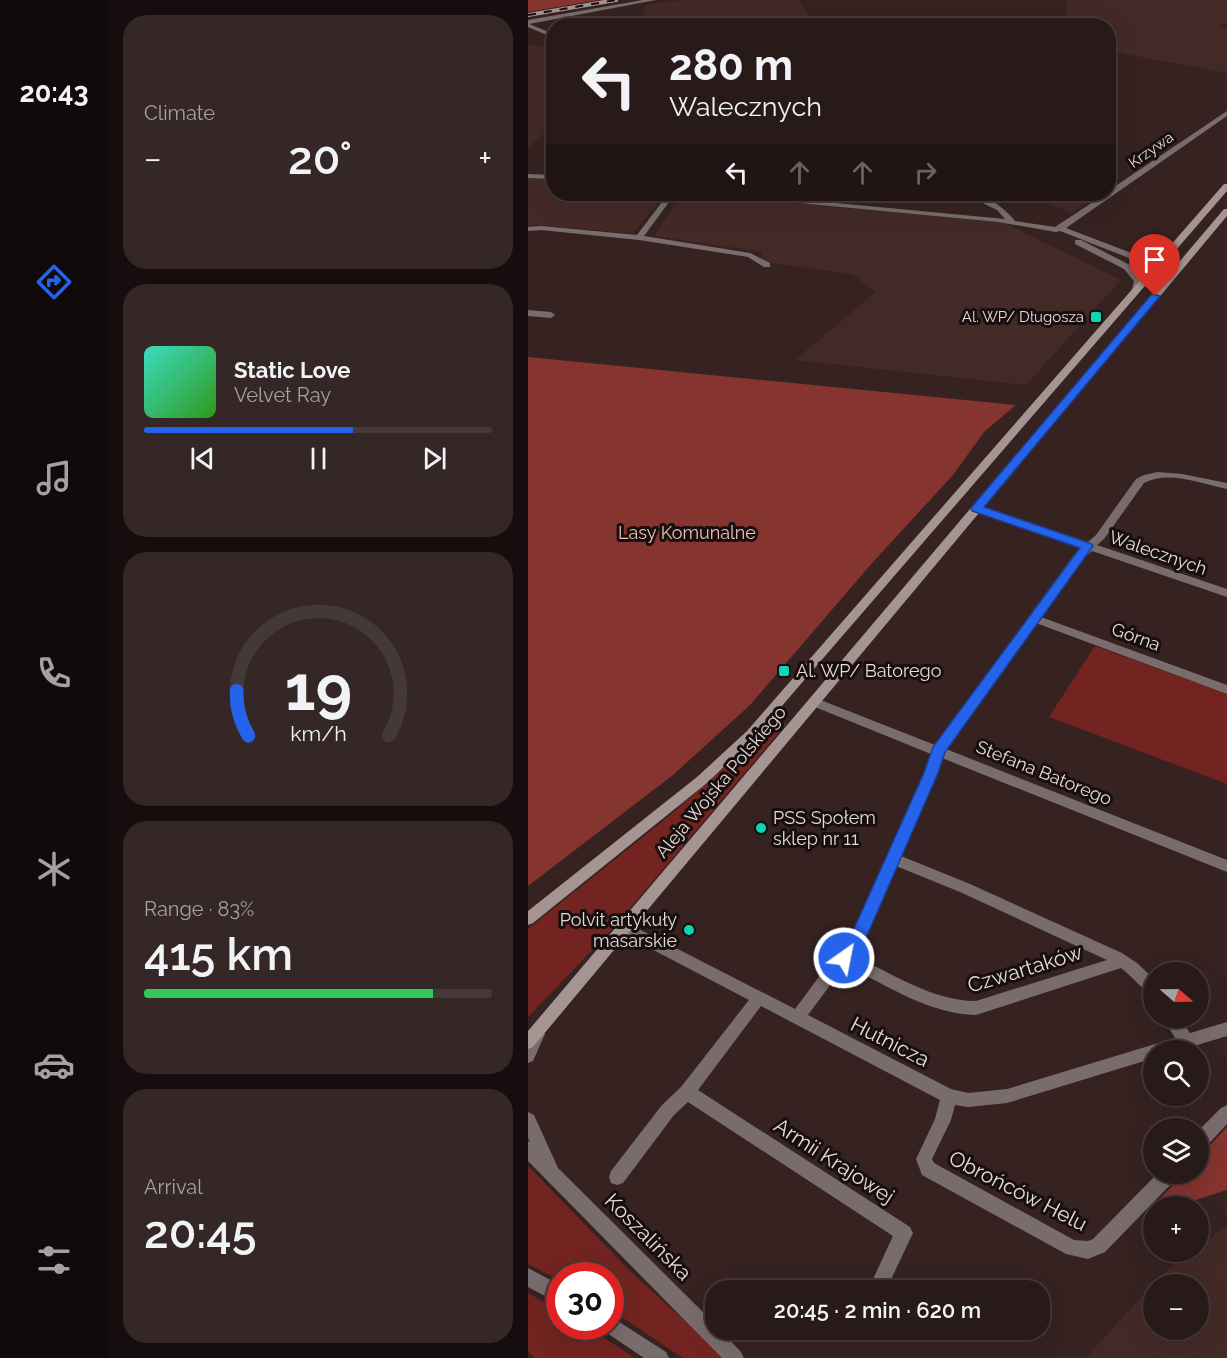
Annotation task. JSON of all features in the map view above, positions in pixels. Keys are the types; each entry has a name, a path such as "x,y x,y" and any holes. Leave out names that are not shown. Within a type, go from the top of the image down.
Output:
{"main road":[{"name":"Aleja Wojska Polskiego","path":"528,919 680,798 735,750 771,712 1227,186"},
{"path":"1206,210 1225,212"},
{"name":"Aleja Wojska Polskiego","path":"528,1042 1225,212"},
{"path":"992,456 1014,463"}],"street":[{"path":"559,18 653,0"},
{"path":"528,24 546,21"},
{"path":"528,24 546,32"},
{"name":"Krzywa","path":"1116,189 1227,113"},
{"path":"528,176 546,179"},
{"path":"639,238 665,201"},
{"path":"798,201 1011,221 1058,229 1131,255 1155,269"},
{"path":"984,201 1000,208 1011,221"},
{"name":"Krzywa","path":"1058,229 1099,201"},
{"path":"528,229 541,228 639,238 750,255 767,266"},
{"path":"1058,229 1126,267 1138,281 1136,290"},
{"path":"1131,255 1152,256 1173,248"},
{"path":"1126,267 1174,273"},
{"path":"528,312 551,315"},
{"path":"797,1018 859,935 931,773 938,750 1087,546 1100,537 1140,481 1148,475 1179,477 1227,486"},
{"name":"Walecznych","path":"976,508 1227,593"},
{"name":"Górna","path":"1033,618 1227,690"},
{"name":"Stefana Batorego","path":"814,702 1227,866"},
{"path":"892,859 957,884 1121,962 1143,978"},
{"name":"Hutnicza","path":"624,928 949,1096 968,1100 1007,1096 1143,1054"},
{"name":"Czwartaków","path":"844,958 943,1003 965,1010 1121,962"},
{"path":"617,1177 668,1110 687,1092 759,998"},
{"path":"528,1056 539,1029"},
{"path":"1190,1040 1226,1031"},
{"name":"Armii Krajowej","path":"687,1092 904,1233 882,1280"},
{"name":"Obrońców Helu","path":"949,1096 943,1120 924,1159 928,1169 1072,1248 1088,1250 1099,1246 1159,1184"},
{"path":"1209,1132 1227,1113"},
{"path":"528,1120 555,1176"},
{"name":"Koszalińska","path":"528,1149 735,1358"},
{"path":"528,1277 546,1287"},
{"path":"624,1334 660,1358"}],"shaded area":[{"path":"683,0 799,0 811,18 645,18 644,5"},
{"path":"1067,0 1227,0 1227,25 1218,26 1227,28 1227,73 1116,52 1116,18 1067,18"},
{"path":"528,45 546,46 546,131 528,148"},
{"path":"528,178 546,178 546,201 659,201 633,233 536,225 528,227"},
{"path":"684,201 776,201 1004,223 1121,280 1026,385 795,360 876,292 852,274 771,263 760,257 763,252 654,236 675,204"},
{"path":"1039,201 1090,201 1072,213"},
{"path":"1095,646 1227,694 1227,784 1049,717"},
{"path":"774,719 786,724 616,925 528,1017 528,929 685,802"},
{"path":"528,1166 621,1262 546,1262 546,1273 528,1264"},
{"path":"1227,1225 1227,1358 1086,1358 1143,1295 1143,1340 1209,1340 1209,1274 1163,1274 1178,1262 1209,1262 1209,1239"},
{"path":"624,1265 704,1338 722,1358 683,1358 624,1319"},
{"path":"528,1293 546,1303 546,1340 607,1340 635,1358 535,1358 528,1352"}],"green space":[{"path":"528,0 599,0 528,12"},
{"name":"Lasy Komunalne","path":"528,357 1016,405 984,432 953,475 873,562 750,705 673,775 528,886"},
{"path":"1227,1127 1227,1190 1208,1196 1163,1196 1174,1184 1209,1184 1209,1146"}],"railway":[{"path":"528,15 616,0"}],"place":[{"name":"Al. WP/ Długosza","path":"1096,317"},
{"name":"Al. WP/ Batorego","path":"784,671"},
{"name":"PSS Społem sklep nr 11","path":"761,828"},
{"name":"Polvit artykuły masarskie","path":"689,930"}],"route":[{"path":"844,958 859,935 931,773 938,750 1087,546 976,508 1155,296"}]}
